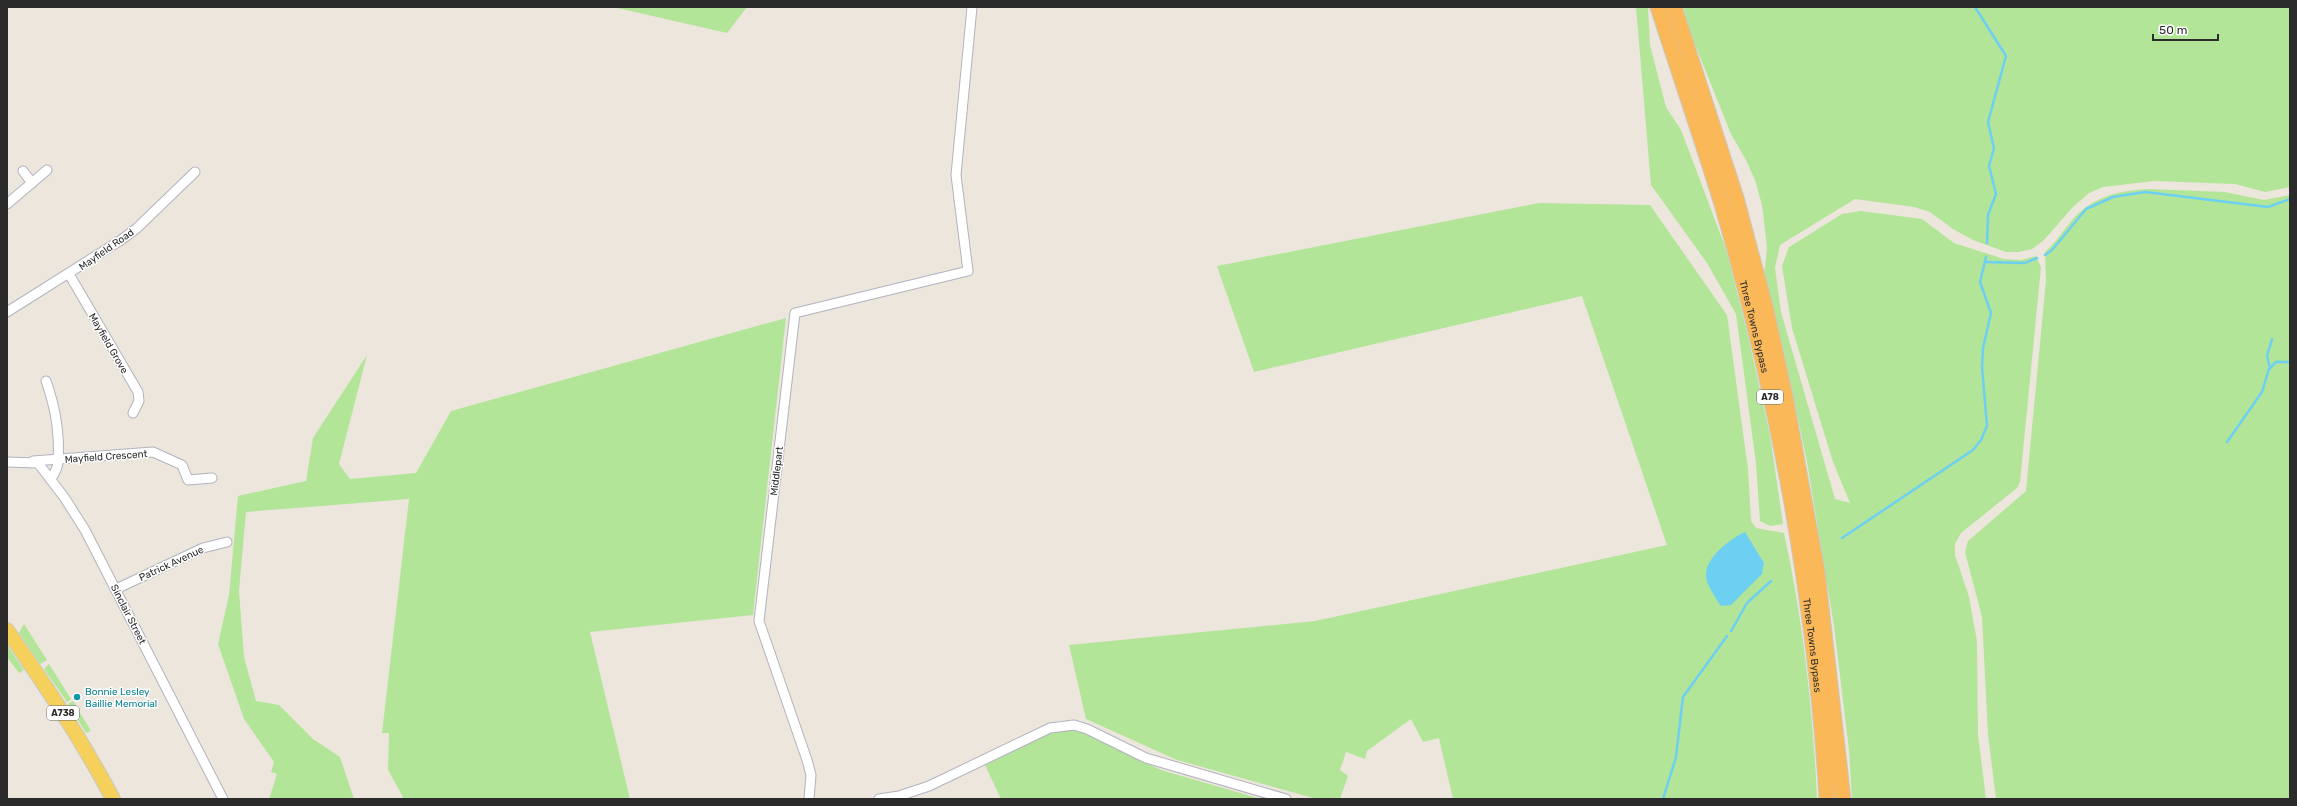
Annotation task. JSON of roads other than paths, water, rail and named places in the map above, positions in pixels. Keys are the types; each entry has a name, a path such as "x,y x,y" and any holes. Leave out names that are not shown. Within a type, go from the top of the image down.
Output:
{"highway":[{"name":"Three Towns Bypass","path":"1658,7 1721,202 1771,400 1802,575 1816,678 1827,799"},
{"name":"Three Towns Bypass","path":"1674,7 1736,198 1766,310 1785,396 1817,571 1843,799"}],"main road":[{"name":"A738","path":"7,630 54,699 97,769 113,799"}],"street":[{"name":"Middlepart","path":"809,799 811,775 807,760 759,621 795,313 968,271 956,175 972,7"},
{"path":"7,204 47,170"},
{"path":"23,171 32,184"},
{"name":"Mayfield Road","path":"7,312 69,274 137,228 195,172"},
{"name":"Mayfield Grove","path":"69,274 138,392 139,401 133,413"},
{"name":"Mayfield Crescent","path":"46,381 55,412 59,463 51,479"},
{"name":"Mayfield Crescent","path":"33,461 153,452 182,465 188,480 212,478"},
{"path":"7,462 33,461"},
{"name":"Sinclair Street","path":"33,461 42,466 74,513 116,589 223,799"},
{"name":"Patrick Avenue","path":"116,589 203,548 227,542"},
{"path":"879,799 899,796 929,786 1050,728 1074,725 1087,729 1146,758 1286,799"}],"water":[{"path":"1745,532 1764,563 1762,574 1731,605 1721,606 1706,579 1707,568 1714,555 1720,549"}],"waterway":[{"path":"1975,7 2006,56 1988,122 1994,148 1989,166 1996,194 1988,215 1987,243"},
{"path":"2045,255 2052,250 2086,209 2113,197 2145,192 2268,207 2290,199"},
{"path":"1842,538 1973,450 1981,440 1987,426 1982,367 1983,348 1991,313 1980,282 1986,257"},
{"path":"1986,262 2025,263 2037,258"},
{"path":"2270,368 2267,356 2272,339"},
{"path":"2227,442 2262,392 2269,369 2276,362 2290,362"},
{"path":"1731,631 1747,603 1771,581"},
{"path":"1663,799 1676,757 1683,697 1727,636"}],"place":[{"name":"Bonnie Lesley Baillie Memorial","path":"77,697"}]}
